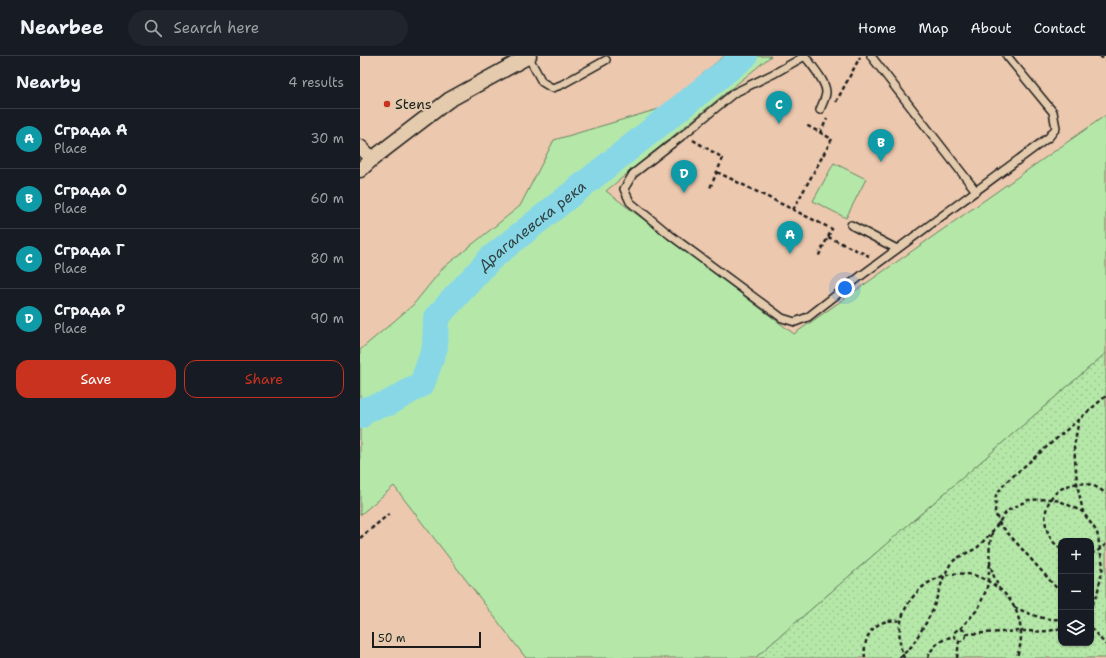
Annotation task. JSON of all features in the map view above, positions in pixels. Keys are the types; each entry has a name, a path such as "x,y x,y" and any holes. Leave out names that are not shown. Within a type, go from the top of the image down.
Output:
{"street":[{"path":"360,170 372,159 449,100 528,56"},
{"path":"360,146 372,159"}],"lane":[{"path":"528,56 542,82 552,88 606,60"},
{"path":"820,110 826,91 824,83 805,56 793,64 734,93 633,174 624,190 630,202 670,235 782,318 795,322 808,316 880,261 1050,137 1056,128 1054,112 1007,56"},
{"path":"871,56 976,191"},
{"path":"851,225 897,249"}],"path":[{"path":"835,105 861,56"},
{"path":"1100,56 1106,61"},
{"path":"820,132 827,119"},
{"path":"793,210 832,139 806,125"},
{"path":"683,135 723,158 710,188"},
{"path":"717,172 832,229 818,257"},
{"path":"828,237 880,261"},
{"path":"1058,591 999,523 995,512 996,495 1006,482 1106,396"},
{"path":"1080,418 1074,447 1077,483 1083,512 1097,532 1103,566 1097,595 1094,600"},
{"path":"1058,547 1049,536 1045,525 1045,513 1050,499 1057,492 1067,486 1077,483 1090,485 1101,489 1106,494"},
{"path":"899,658 911,647 926,623 933,609 944,576 951,563 957,558 977,548 992,532 1007,511 1028,500 1050,499 1060,501 1083,512"},
{"path":"360,538 389,514"},
{"path":"928,658 931,651 939,642 954,636 956,631 960,629 978,608 987,588 992,532"},
{"path":"1094,552 1106,544"},
{"path":"990,563 992,574 1000,589"},
{"path":"904,658 899,639 901,621 907,605 914,595 932,580 956,574 967,574 979,577 1000,589 1008,597 1019,619 1021,631 1021,642 1016,658"},
{"path":"1014,607 1039,618 1058,620"},
{"path":"865,658 865,643 868,635 873,629 879,624 887,621 901,621"},
{"path":"960,629 964,630 966,634"},
{"path":"966,634 1021,631 1042,632 1058,629"},
{"path":"1094,631 1106,645"},
{"path":"960,641 964,640 966,634"},
{"path":"954,636 955,639 960,641"},
{"path":"957,658 960,641"}],"green space":[{"path":"724,56 771,56 606,191 794,334 1106,115 1106,353 755,658 526,658 394,486 360,515 360,350 413,305 443,268 520,206 554,140 662,108"},
{"path":"834,163 866,179 846,218 813,201"},
{"path":"1106,353 1106,658 755,658"}],"waterway":[{"name":"Драгалевска река","path":"360,416 366,409 389,403 422,384 435,347 436,318 490,259 745,56"}],"place":[{"name":"Stens","path":"387,104"},
{"name":"Сграда Г","path":"779,124"},
{"name":"Сграда О","path":"881,162"},
{"name":"Сграда Р","path":"684,193"},
{"name":"Сграда А","path":"790,254"}]}
